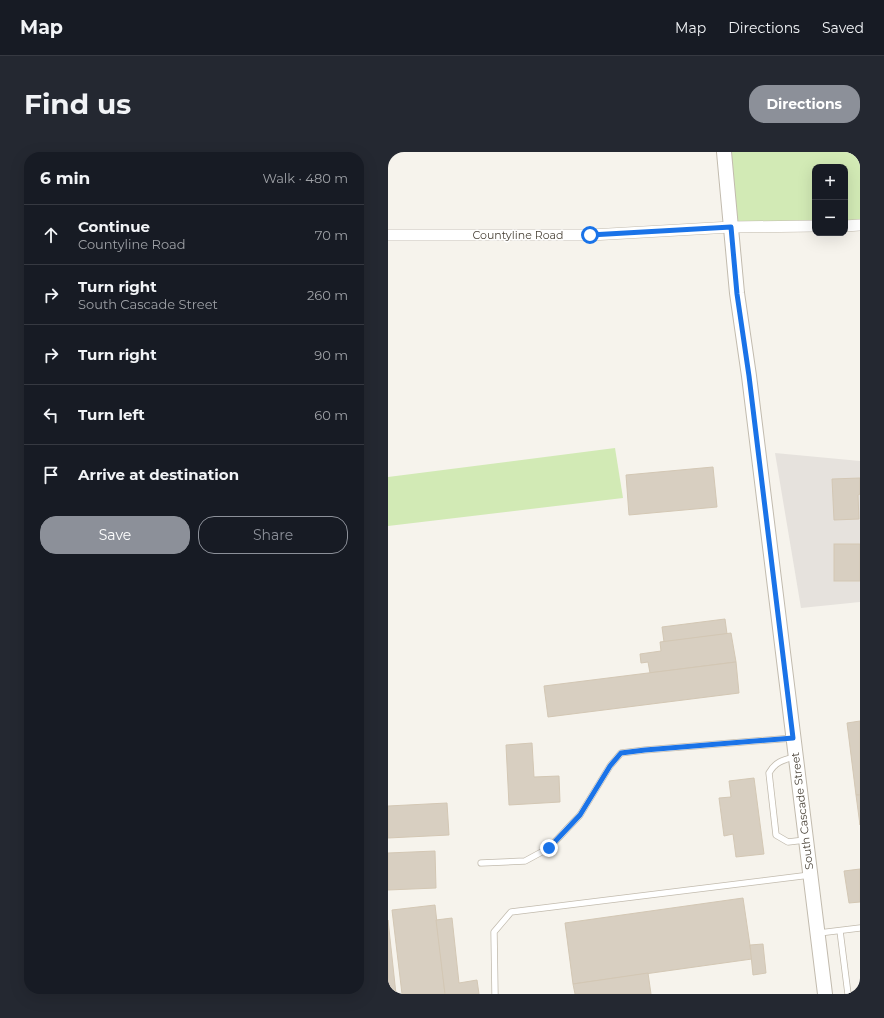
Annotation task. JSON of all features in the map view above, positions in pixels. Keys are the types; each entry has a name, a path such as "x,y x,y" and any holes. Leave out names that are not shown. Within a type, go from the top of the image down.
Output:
{"street":[{"name":"South Cascade Street","path":"724,152 737,294 749,376 825,994"},
{"path":"848,226 860,225"},
{"name":"Countyline Road","path":"388,235 590,235 731,227 812,226"}],"lane":[{"path":"481,863 525,861 549,848 580,815 610,766 621,753 793,738"},
{"path":"795,756 773,765 769,773 776,835 788,842 806,840"},
{"path":"495,994 494,932 512,912 810,875"},
{"path":"818,933 860,928"},
{"path":"840,930 848,994"}],"shaded area":[{"path":"775,453 860,461 860,602 801,608"}],"green space":[{"path":"724,152 860,152 860,224 848,224 848,164 812,164 812,225 731,227"},
{"path":"615,448 623,498 388,526 388,477"}],"building":[{"path":"713,467 717,507 629,515 626,475"},
{"path":"860,478 860,494 858,495 859,519 834,520 832,479"},
{"path":"834,544 860,544 860,581 834,581"},
{"path":"725,619 727,634 664,642 662,627"},
{"path":"731,633 736,662 650,673 648,662 641,663 640,654 661,651 660,642"},
{"path":"736,662 739,693 548,717 544,686"},
{"path":"860,721 860,795 856,795 847,723"},
{"path":"532,743 534,777 559,776 560,802 509,805 506,745"},
{"path":"754,778 764,854 736,857 733,834 724,836 719,798 731,797 729,781"},
{"path":"856,795 860,795 860,825"},
{"path":"447,803 449,835 388,838 388,806"},
{"path":"435,851 436,888 388,890 388,853"},
{"path":"860,869 860,902 849,903 844,871"},
{"path":"743,898 752,959 573,984 565,923"},
{"path":"435,905 445,994 402,994 392,910"},
{"path":"452,918 459,983 477,980 479,994 445,994 436,920"},
{"path":"388,920 396,994 388,994"},
{"path":"763,944 766,973 753,975 750,945"},
{"path":"648,973 651,994 575,994 573,984"}],"route":[{"path":"549,848 580,815 610,766 621,753 793,738 749,376 737,294 731,227 590,235"}]}
